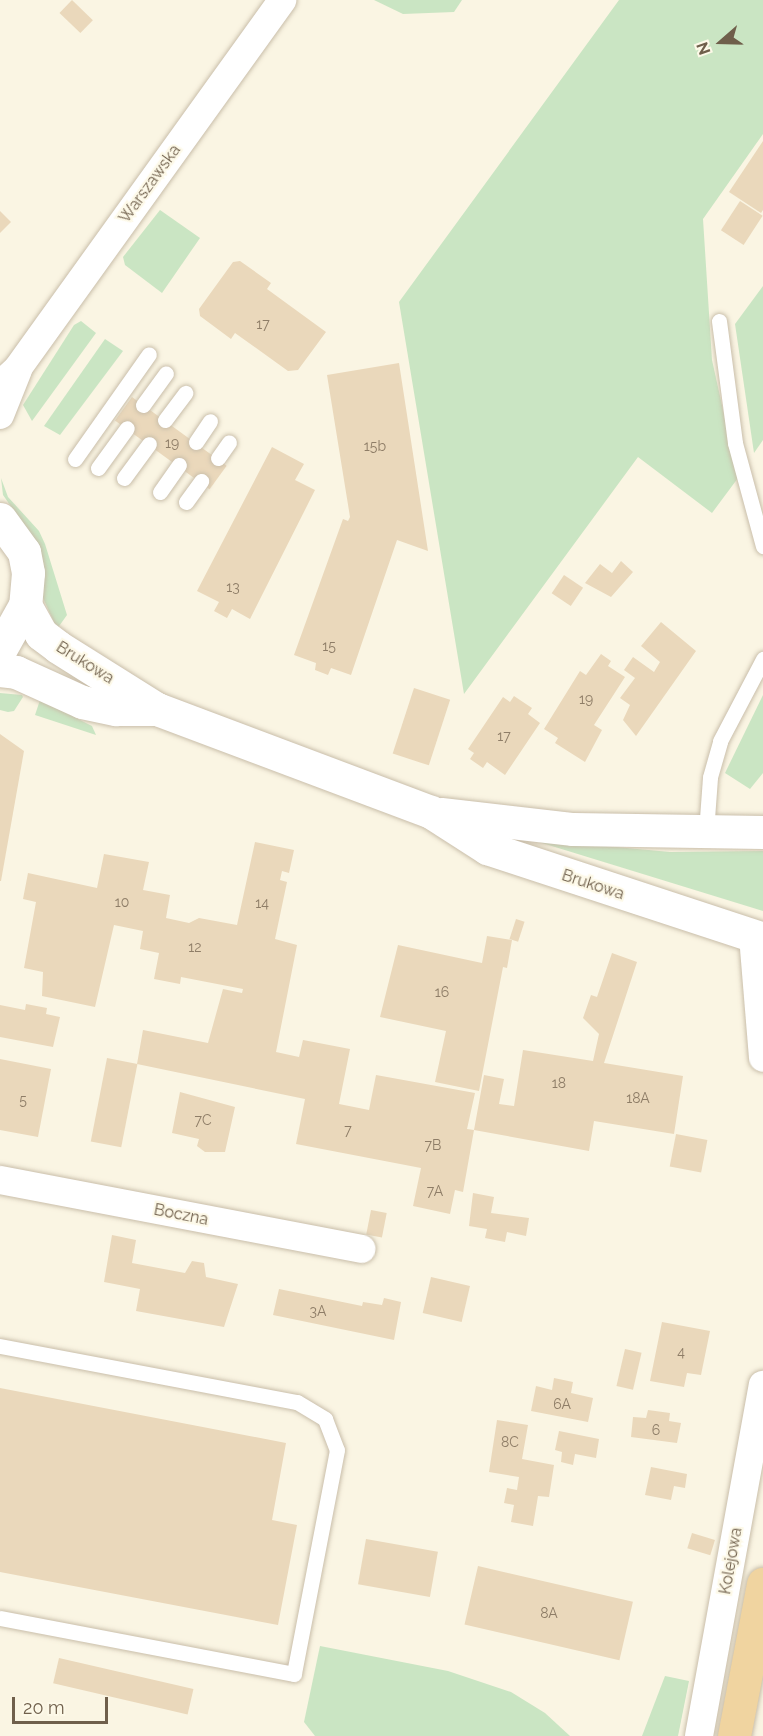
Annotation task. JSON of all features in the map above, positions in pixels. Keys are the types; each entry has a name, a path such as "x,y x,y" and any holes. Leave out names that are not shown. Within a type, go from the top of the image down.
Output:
{"highway":[{"path":"734,1736 763,1584"}],"street":[{"name":"Warszawska","path":"0,415 9,376 282,0"},
{"path":"0,519 24,552 28,573 25,605 0,650"},
{"name":"Brukowa","path":"25,605 41,634 157,709 431,812 487,848 758,938"},
{"name":"Brukowa","path":"0,670 16,672 82,702 116,709 157,709"},
{"name":"Brukowa","path":"431,812 573,829 763,832"},
{"path":"758,938 763,1058"},
{"name":"Boczna","path":"0,1180 361,1249"},
{"name":"Kolejowa","path":"699,1736 763,1385"}],"lane":[{"path":"719,321 735,442 763,546"},
{"path":"75,459 149,354"},
{"path":"143,405 166,373"},
{"path":"165,420 185,393"},
{"path":"196,442 210,421"},
{"path":"98,468 127,428"},
{"path":"218,458 229,442"},
{"path":"124,478 149,444"},
{"path":"160,492 179,465"},
{"path":"186,502 201,481"},
{"path":"706,832 710,777 720,741 763,659"},
{"path":"0,1346 297,1402 325,1419 337,1450 294,1674 0,1618"}],"green space":[{"path":"374,0 462,0 454,12 403,14"},
{"path":"619,0 763,0 763,134 703,219 712,360 738,478 712,513 638,457 464,694 399,302"},
{"path":"160,210 200,238 162,293 125,265 123,257"},
{"path":"763,286 763,440 754,453 735,324"},
{"path":"81,321 96,333 32,421 23,405 74,325"},
{"path":"105,339 123,351 60,435 44,426"},
{"path":"1,478 8,497 39,531 45,544 67,615 57,629 43,598 44,566 40,548 3,495"},
{"path":"0,693 23,697 14,711 8,712 0,710"},
{"path":"763,695 763,773 750,789 725,773"},
{"path":"40,700 92,726 96,735 35,715"},
{"path":"529,839 670,852 763,851 763,911"},
{"path":"320,1646 448,1671 511,1692 545,1713 570,1736 315,1736 304,1722"},
{"path":"665,1676 689,1681 678,1736 642,1736"}],"building":[{"path":"72,0 93,20 80,33 59,13"},
{"path":"763,141 763,210 761,213 729,192"},
{"path":"740,201 763,216 744,245 721,230"},
{"path":"0,211 11,222 0,233"},
{"path":"240,261 271,283 267,289 326,332 298,370 288,371 235,333 231,339 200,316 199,309 233,262"},
{"path":"399,363 428,551 397,540 351,675 331,668 328,675 315,670 316,663 294,655 343,519 348,521 350,517 327,375"},
{"path":"132,397 227,466 210,489 115,420"},
{"path":"272,447 304,464 295,480 315,490 250,619 232,609 227,618 214,611 219,602 197,591"},
{"path":"621,561 633,572 611,597 585,583 600,564 612,573"},
{"path":"564,575 583,588 571,606 552,593"},
{"path":"661,622 696,651 636,736 623,720 630,705 620,698 635,678 624,670 633,657 654,672 660,662 641,646"},
{"path":"601,654 611,661 608,666 625,677 594,725 602,730 585,762 555,743 558,738 544,729 580,671 586,675"},
{"path":"414,688 450,700 429,765 393,754"},
{"path":"514,696 532,708 528,714 540,723 505,775 487,762 483,768 470,759 474,753 468,749 503,697 510,702"},
{"path":"0,734 24,751 1,881 0,881"},
{"path":"255,842 294,850 289,873 282,871 280,880 287,882 275,939 297,945 276,1052 299,1057 303,1040 350,1049 339,1104 369,1110 376,1075 475,1093 467,1129 474,1130 463,1192 455,1190 450,1214 413,1206 421,1168 296,1144 305,1099 137,1064 143,1030 208,1043 223,989 242,993 243,989 181,977 180,984 154,979 159,953 140,949 143,931 114,925 95,1007 42,996 43,972 24,968 36,902 23,899 28,873 97,888 104,854 149,862 143,890 170,895 166,918 189,923 199,918 237,925"},
{"path":"516,919 525,922 518,942 510,939"},
{"path":"487,936 512,940 507,968 503,967 479,1091 435,1082 446,1031 380,1017 398,945 482,963"},
{"path":"612,953 637,962 604,1063 683,1076 674,1134 594,1121 589,1151 474,1130 484,1075 504,1079 499,1104 514,1106 523,1050 593,1061 599,1034 583,1018 591,995 597,997"},
{"path":"26,1004 47,1008 46,1014 60,1017 53,1047 0,1037 0,1005 25,1010"},
{"path":"107,1058 137,1064 121,1147 91,1141"},
{"path":"0,1059 51,1069 38,1137 0,1130"},
{"path":"180,1092 235,1107 225,1152 205,1152 197,1146 199,1139 172,1133"},
{"path":"676,1134 707,1140 701,1172 670,1166"},
{"path":"473,1193 494,1197 491,1213 529,1218 526,1236 507,1232 505,1242 485,1238 487,1229 469,1226"},
{"path":"371,1210 387,1213 382,1238 366,1235"},
{"path":"112,1235 136,1240 132,1263 185,1273 192,1261 204,1263 206,1277 238,1284 224,1327 136,1311 140,1289 104,1282"},
{"path":"431,1277 470,1286 462,1322 423,1313"},
{"path":"279,1289 362,1306 363,1302 382,1305 384,1298 401,1302 394,1340 273,1315"},
{"path":"662,1322 710,1331 701,1375 687,1373 684,1387 650,1381"},
{"path":"625,1349 642,1353 633,1390 616,1386"},
{"path":"554,1378 573,1382 571,1393 593,1398 588,1422 531,1411 536,1386 552,1390"},
{"path":"0,1388 286,1443 272,1520 297,1525 278,1625 0,1572"},
{"path":"648,1410 670,1413 669,1421 681,1423 677,1443 631,1437 633,1417 646,1418"},
{"path":"497,1420 528,1425 522,1459 554,1465 549,1497 538,1496 533,1526 511,1522 514,1505 504,1503 507,1488 517,1490 519,1477 489,1472"},
{"path":"559,1431 599,1439 596,1458 575,1454 573,1465 561,1462 562,1452 555,1450"},
{"path":"651,1467 687,1474 685,1488 674,1486 671,1500 645,1495"},
{"path":"692,1533 715,1540 710,1555 687,1548"},
{"path":"366,1539 438,1552 430,1597 358,1584"},
{"path":"478,1566 633,1602 619,1660 465,1624"},
{"path":"59,1658 193,1689 188,1714 53,1683"}]}
